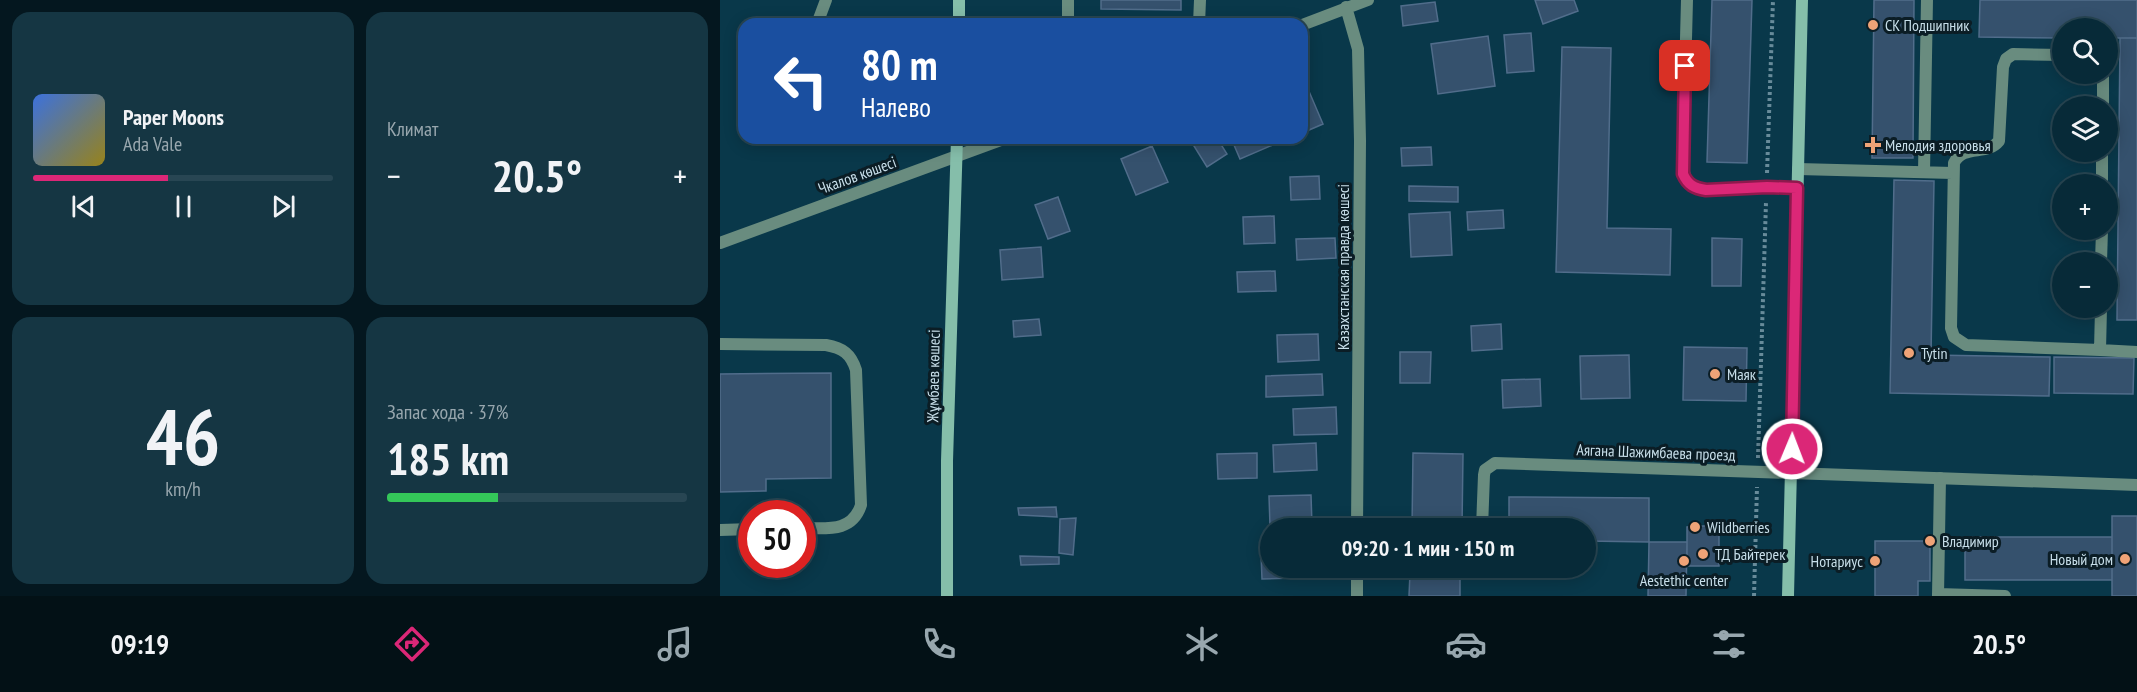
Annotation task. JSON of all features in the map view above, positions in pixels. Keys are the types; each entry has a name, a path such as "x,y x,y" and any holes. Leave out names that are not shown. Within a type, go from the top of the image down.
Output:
{"main road":[{"path":"959,0 959,18"},
{"path":"1788,596 1802,0"},
{"name":"Жұмбаев көшесі","path":"947,596 947,461 957,144"}],"street":[{"path":"818,18 826,0"},
{"path":"1068,0 1068,18"},
{"path":"1199,18 1200,0"},
{"path":"1308,22 1368,0"},
{"path":"1687,0 1683,155 1683,174 1686,180 1696,188 1706,190 1797,188"},
{"path":"1924,172 1928,0"},
{"name":"Казахстанская правда көшесі","path":"1346,7 1358,49 1360,141 1358,518"},
{"path":"2052,55 2013,54 2006,59 2002,74 1999,141 1992,148 1960,155 1954,163 1951,319 1954,337 1960,342 1975,346 2137,352"},
{"name":"Чкалов көшесі","path":"720,243 990,144"},
{"path":"1798,169 1953,173"},
{"path":"2100,350 2101,318"},
{"path":"720,344 826,345 837,347 853,359 856,370 861,505 858,514 844,526 816,527"},
{"name":"Аягана Шажимбаева проезд","path":"1482,518 1485,470 1495,463 2137,485"},
{"path":"1940,478 1938,595 2005,596"},
{"path":"720,530 738,529"},
{"path":"1357,578 1357,596"}],"path":[{"path":"1754,596 1773,0"}],"building":[{"path":"1101,0 1181,0 1181,10 1101,9"},
{"path":"1535,0 1574,0 1578,11 1543,24"},
{"path":"1712,0 1752,0 1747,163 1707,162"},
{"path":"1874,0 1914,0 1913,158 1872,158"},
{"path":"1980,0 2137,0 2137,38 2118,38 2118,18 2052,18 2052,38 1979,37"},
{"path":"1435,2 1438,21 1403,26 1401,6"},
{"path":"1531,33 1534,71 1507,73 1504,35"},
{"path":"1488,36 1495,86 1438,94 1431,44"},
{"path":"2120,38 2137,38 2137,320 2117,320"},
{"path":"1562,47 1611,48 1607,228 1671,229 1670,275 1556,272"},
{"path":"1308,89 1323,124 1308,130"},
{"path":"1193,144 1221,144 1227,154 1207,167"},
{"path":"1234,144 1275,144 1240,159"},
{"path":"1152,146 1168,182 1136,195 1121,159"},
{"path":"1431,147 1432,165 1402,166 1401,148"},
{"path":"1319,176 1320,199 1291,200 1290,177"},
{"path":"1894,180 1934,181 1931,355 2050,357 2049,396 1890,393"},
{"path":"1409,186 1458,187 1458,202 1409,201"},
{"path":"1058,197 1070,231 1048,239 1035,205"},
{"path":"1503,210 1504,228 1468,230 1467,212"},
{"path":"1450,212 1452,255 1411,257 1409,214"},
{"path":"1274,216 1275,243 1244,244 1243,217"},
{"path":"1335,238 1336,258 1297,260 1296,239"},
{"path":"1712,238 1742,239 1741,286 1712,286"},
{"path":"1041,247 1043,277 1002,280 1000,250"},
{"path":"1275,271 1276,291 1238,292 1237,272"},
{"path":"1039,319 1041,335 1014,337 1013,321"},
{"path":"1501,324 1502,349 1472,351 1471,326"},
{"path":"1318,334 1319,360 1278,362 1277,335"},
{"name":"Маяк","path":"1684,347 1747,348 1746,401 1683,400"},
{"path":"1400,352 1431,352 1430,383 1400,383"},
{"path":"1629,355 1630,398 1581,399 1580,356"},
{"path":"2054,357 2134,358 2133,394 2054,393"},
{"path":"831,373 831,478 766,479 766,491 720,492 720,374"},
{"path":"1322,374 1323,395 1266,397 1266,376"},
{"path":"1540,379 1541,406 1503,408 1502,380"},
{"path":"1336,407 1337,434 1294,435 1293,409"},
{"path":"1316,443 1317,470 1274,472 1273,445"},
{"path":"1257,453 1257,478 1218,479 1217,454"},
{"path":"1413,453 1463,454 1462,518 1412,518"},
{"path":"1311,495 1312,518 1270,518 1269,496"},
{"path":"1509,497 1649,498 1649,542 1596,541 1596,518 1509,518"},
{"path":"1056,507 1057,517 1019,515 1018,508"},
{"name":"Новый дом","path":"2112,516 2137,516 2137,596 2112,596"},
{"path":"1076,518 1073,555 1059,553 1060,519"},
{"name":"ТД Байтерек","path":"1719,525 1719,566 1687,566 1687,527"},
{"path":"1965,537 2112,537 2112,580 1965,580"},
{"path":"1875,541 1930,541 1930,581 1918,581 1918,596 1875,596"},
{"path":"1649,542 1687,542 1686,596 1648,596"},
{"path":"1020,556 1059,557 1059,564 1021,565"},
{"path":"1410,578 1460,578 1460,596 1409,596"}],"place":[{"name":"СК Подшипник","path":"1873,25"},
{"name":"Мелодия здоровья","path":"1873,145"},
{"name":"Tytin","path":"1909,353"},
{"name":"Маяк","path":"1715,374"},
{"name":"Wildberries","path":"1695,527"},
{"name":"Владимир","path":"1930,541"},
{"name":"ТД Байтерек","path":"1703,554"},
{"name":"Новый дом","path":"2125,559"},
{"name":"Aestethic center","path":"1684,561"},
{"name":"Нотариус","path":"1875,561"}],"route":[{"path":"1685,66 1683,174 1686,180 1696,188 1706,190 1797,188 1792,449"}]}
